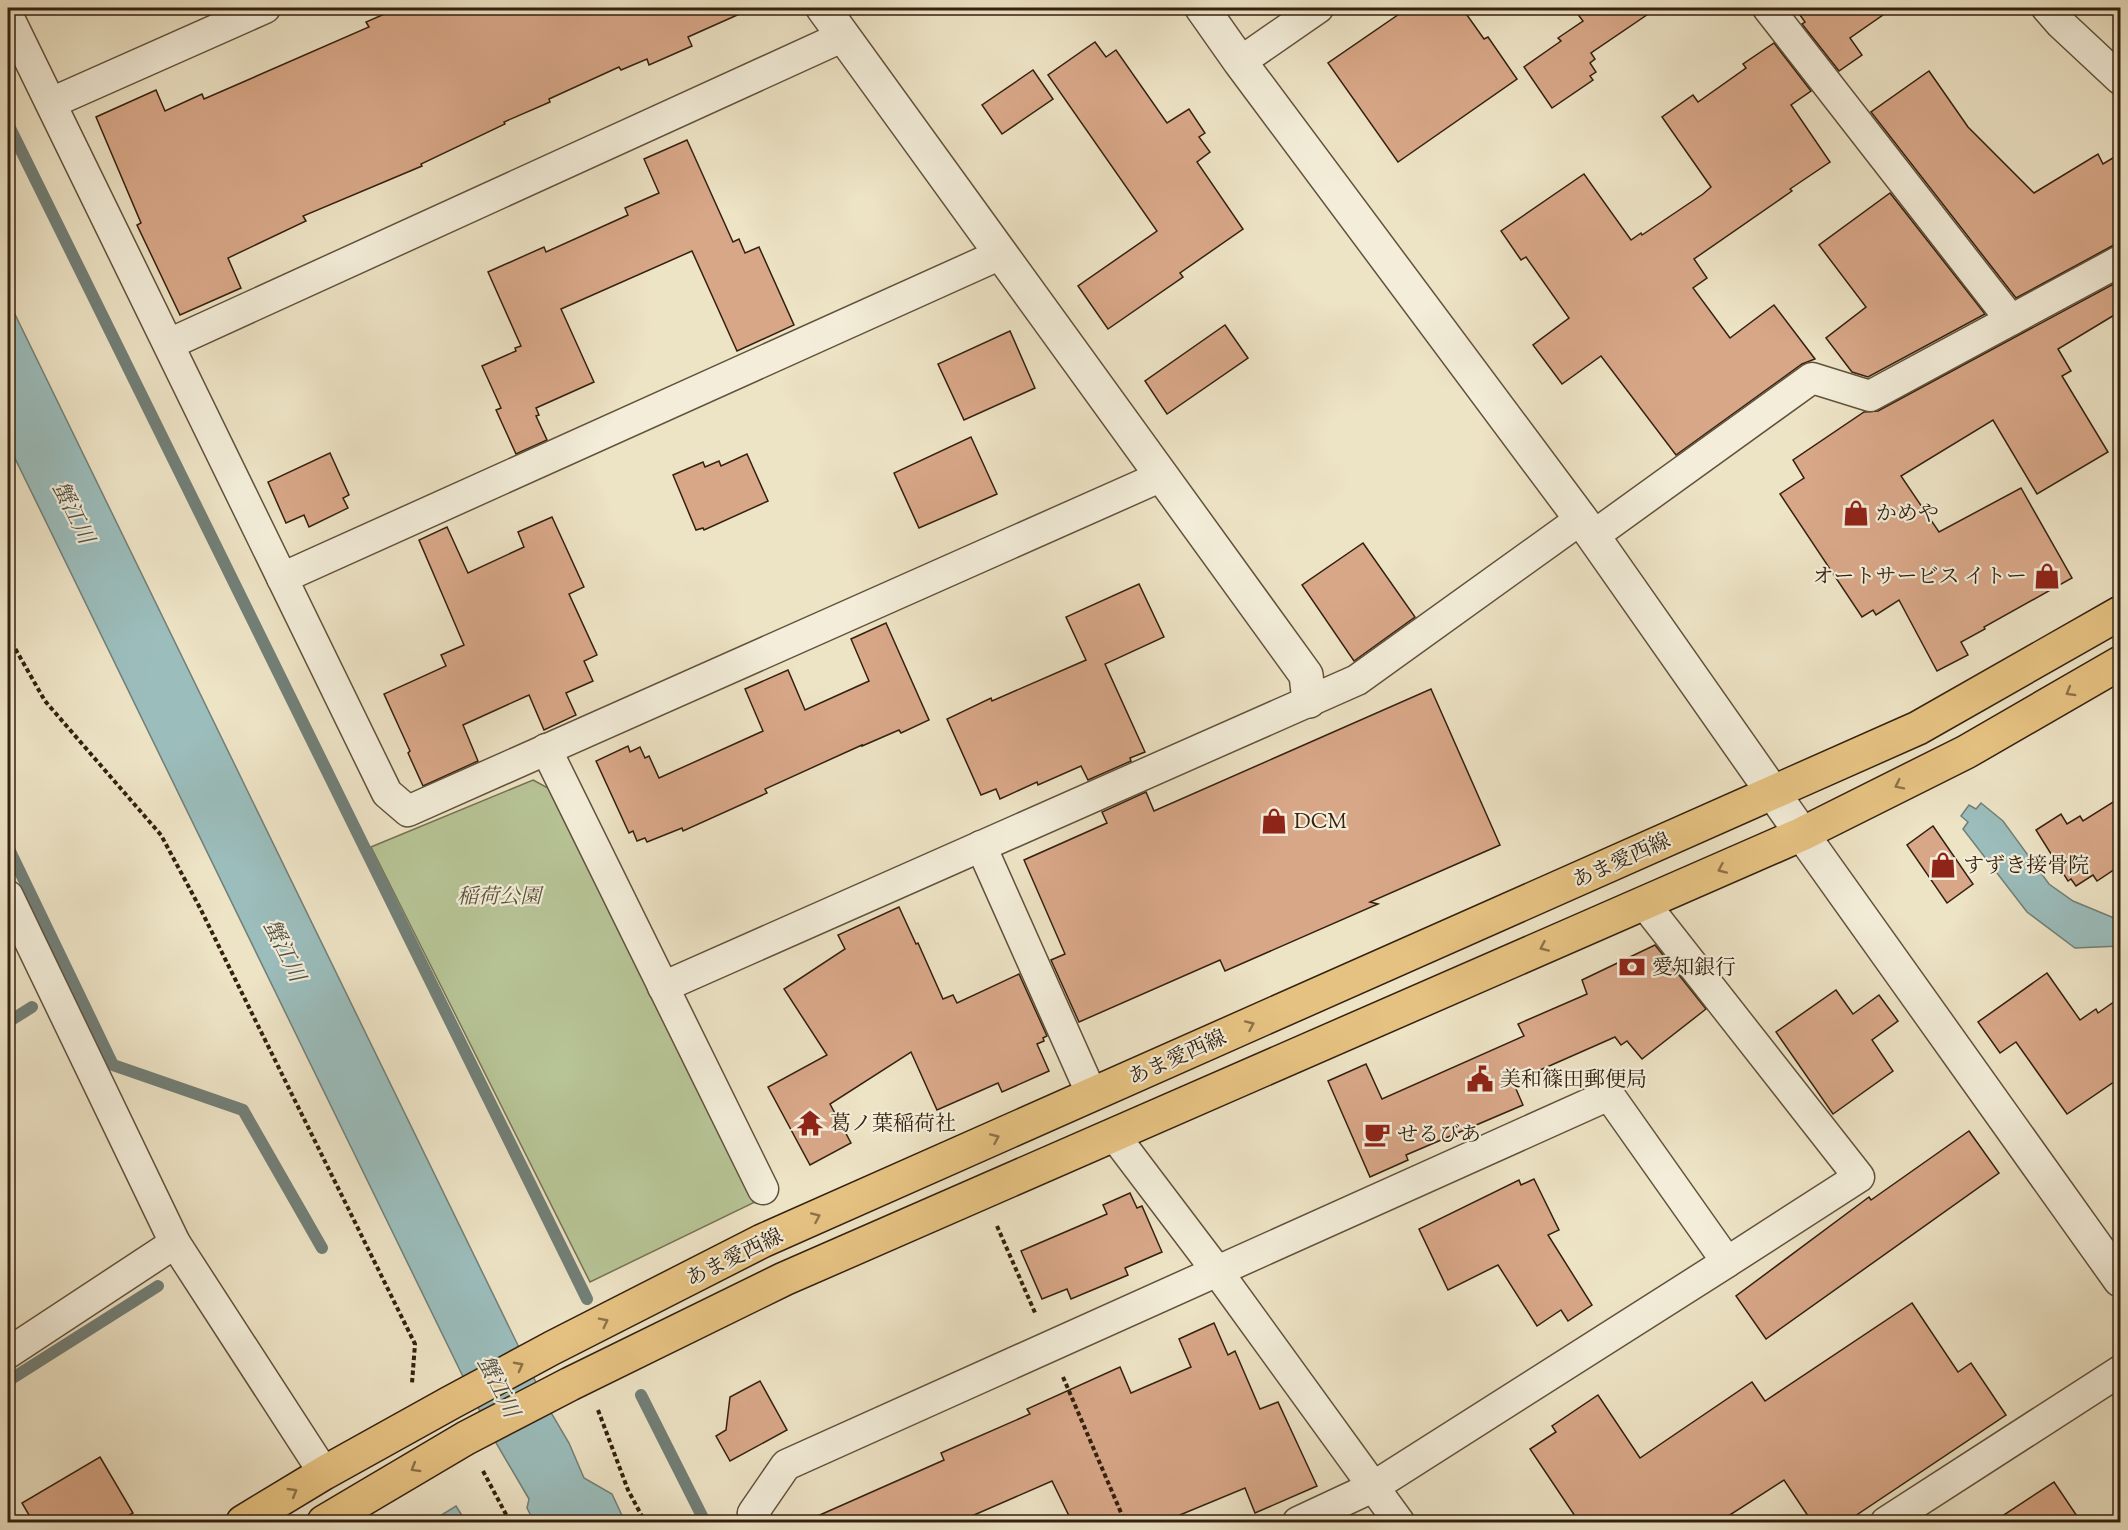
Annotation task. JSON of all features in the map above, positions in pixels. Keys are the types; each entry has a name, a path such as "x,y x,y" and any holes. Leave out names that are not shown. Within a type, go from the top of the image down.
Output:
{"main road":[{"name":"あま愛西線","path":"243,1522 324,1473 450,1403 552,1348 762,1241 1918,728 2121,613"},
{"name":"あま愛西線","path":"324,1522 466,1438 784,1279 1802,834 1966,752 2121,663"}],"street":[{"path":"51,103 265,8"},
{"path":"823,8 1306,675 1309,701"},
{"path":"1202,8 1587,528 1802,834 2121,1280"},
{"path":"1240,62 1318,8"},
{"path":"1768,8 2012,321"},
{"path":"2047,8 2060,23 2121,79"},
{"path":"8,16 387,793 408,811 1162,476"},
{"path":"169,344 844,36"},
{"path":"282,578 1001,254"},
{"path":"663,987 1357,680 1812,378 1869,396 2121,261"},
{"path":"546,749 763,1189"},
{"path":"981,846 1092,1095"},
{"path":"8,897 175,1243 324,1473"},
{"path":"1298,1522 1373,1487 1859,1178 1644,903"},
{"path":"758,1522 753,1513 786,1465 1609,1095 1727,1262"},
{"path":"1114,1135 1217,1271 1399,1522"},
{"path":"8,1353 175,1243"},
{"path":"1886,1522 2121,1371"}],"path":[{"path":"8,636 45,701 161,835 200,908 415,1344 413,1378 406,1402 415,1423"},
{"path":"578,1380 645,1522"},
{"path":"466,1438 510,1522"}],"green space":[{"name":"稲荷公園","path":"533,780 548,788 755,1202 590,1282 371,847"}],"water":[{"name":"蟹江川","path":"8,300 550,1411 569,1443 584,1478 612,1494 625,1522 534,1522 527,1508 529,1499 492,1436 8,444"},
{"path":"1981,803 2003,821 2049,884 2073,901 2114,918 2120,918 2120,946 2075,948 2027,912 1963,829 1968,822 1961,816 1969,805 1976,809"},
{"path":"456,1506 466,1522 430,1522"}],"building":[{"path":"398,8 753,8 688,37 692,46 649,65 647,59 621,70 619,67 549,99 550,102 504,122 505,124 421,164 422,166 303,216 306,221 228,258 241,288 180,315 137,225 141,223 96,117 156,90 165,111 202,94 204,99 369,27 366,22"},
{"path":"1408,8 1462,8 1484,39 1488,37 1517,79 1398,162 1328,63"},
{"path":"1573,8 1657,8 1591,53 1595,59 1590,63 1596,72 1590,76 1593,80 1552,108 1524,67 1561,41 1558,38 1583,21"},
{"path":"1795,8 1893,8 1850,38 1862,55 1839,71 1802,24 1805,22"},
{"path":"1095,42 1106,57 1116,50 1167,123 1189,109 1205,133 1199,137 1210,152 1197,162 1243,229 1180,273 1183,277 1108,329 1078,286 1157,231 1048,75"},
{"path":"1774,43 1811,91 1791,105 1830,162 1694,259 1707,278 1693,288 1730,338 1774,305 1815,359 1802,364 1676,455 1601,356 1562,384 1533,345 1569,318 1526,257 1521,260 1501,231 1584,174 1631,240 1703,194 1711,187 1662,117 1693,95 1698,102 1746,68 1743,64"},
{"path":"1033,70 1053,99 1002,134 982,105"},
{"path":"1929,71 1968,127 2034,193 2098,154 2103,164 2121,153 2121,244 2112,246 2016,298 1871,112"},
{"path":"687,140 733,242 739,239 745,253 759,247 794,325 737,351 692,251 561,309 594,382 536,408 539,415 536,416 547,440 516,454 496,410 501,408 482,366 516,351 515,348 521,346 488,272 544,247 546,252 628,215 625,208 659,193 644,159"},
{"path":"1890,193 1985,314 1868,377 1852,372 1826,338 1866,307 1819,245"},
{"path":"2121,280 2121,311 2058,349 2071,371 2062,376 2108,452 2037,494 1993,420 1901,476 1939,532 2021,488 2072,578 1961,642 1968,655 1937,671 1899,600 1876,615 1873,610 1862,617 1780,494 1804,478 1793,460 1864,412 1878,411"},
{"path":"1225,325 1248,358 1167,414 1145,381"},
{"path":"1010,331 1035,388 964,420 938,364"},
{"path":"971,437 997,494 919,528 894,473"},
{"path":"330,453 349,495 343,498 348,508 309,527 304,515 286,523 268,482"},
{"path":"747,454 768,501 704,530 703,528 696,530 673,475 703,462 705,467 719,461 721,466"},
{"path":"552,517 584,587 569,594 597,655 584,661 593,681 566,693 576,715 544,730 529,695 463,725 478,761 423,786 384,694 446,666 441,655 464,645 419,540 447,527 468,573 524,547 518,532"},
{"path":"1363,543 1415,617 1354,661 1302,585"},
{"path":"1139,584 1164,637 1105,664 1145,752 1130,758 1131,761 1088,780 1081,766 1000,799 996,789 981,795 947,719 991,698 992,701 1086,660 1066,617"},
{"path":"886,623 929,720 901,733 899,730 862,745 765,789 767,793 683,831 682,828 647,842 645,838 637,841 633,831 629,833 596,761 628,746 630,752 640,747 645,758 649,756 659,778 763,731 745,689 788,670 805,710 869,681 851,639"},
{"path":"1431,689 1500,845 1370,902 1378,904 1225,971 1220,960 1079,1022 1051,960 1065,954 1024,860 1107,823 1102,812 1146,792 1154,811"},
{"path":"2121,797 2121,865 2097,881 2093,875 2076,886 2071,879 2068,881 2036,830 2061,814 2067,824 2080,816 2083,821"},
{"path":"1933,826 1973,884 1947,903 1907,845"},
{"path":"899,907 943,999 953,995 957,1003 1019,974 1047,1036 1043,1038 1044,1041 1037,1044 1049,1071 1002,1092 998,1083 937,1110 911,1052 830,1104 851,1143 810,1165 768,1087 827,1055 784,989 845,949 838,935"},
{"path":"1655,945 1706,1009 1642,1059 1627,1041 1621,1045 1615,1037 1513,1082 1523,1105 1406,1155 1408,1160 1370,1177 1328,1081 1366,1064 1382,1099 1524,1036 1518,1024 1587,994 1582,980"},
{"path":"2047,973 2080,1020 2096,1009 2098,1013 2121,997 2121,1077 2067,1114 2016,1042 2000,1053 1978,1022"},
{"path":"1836,990 1853,1014 1879,995 1898,1021 1872,1040 1893,1071 1833,1114 1776,1032"},
{"path":"1969,1131 1999,1173 1766,1339 1736,1296 1869,1197 1871,1200"},
{"path":"1534,1179 1559,1230 1548,1235 1592,1305 1568,1321 1561,1310 1537,1326 1498,1265 1448,1290 1419,1229 1519,1180 1521,1185"},
{"path":"1130,1193 1137,1208 1142,1206 1162,1252 1125,1268 1128,1275 1071,1299 1067,1289 1042,1299 1021,1251 1107,1214 1103,1205"},
{"path":"1912,1303 1958,1372 1971,1363 2006,1415 1846,1522 1812,1522 1784,1480 1719,1522 1579,1522 1530,1449 1556,1432 1552,1426 1598,1395 1640,1458 1752,1382 1765,1401"},
{"path":"1214,1323 1228,1355 1235,1351 1260,1409 1278,1402 1317,1486 1255,1513 1245,1488 1163,1522 1072,1522 1052,1481 958,1522 804,1522 944,1460 941,1453 1030,1414 1027,1409 1120,1367 1131,1393 1191,1367 1179,1339"},
{"path":"760,1381 787,1430 730,1461 716,1436 726,1430 730,1397"},
{"path":"100,1457 133,1513 117,1522 33,1522 22,1503"},
{"path":"2054,1482 2081,1522 1993,1522"}],"waterway":[{"path":"8,124 587,1299"},
{"path":"8,847 113,1065 243,1110 322,1248"},
{"path":"8,1022 32,1007"},
{"path":"8,1381 158,1286"},
{"path":"641,1395 705,1522"}],"place":[{"name":"かめや","path":"1856,513"},
{"name":"オートサービス イトー","path":"2047,576"},
{"name":"DCM","path":"1274,821"},
{"name":"すずき接骨院","path":"1943,865"},
{"name":"愛知銀行","path":"1632,967"},
{"name":"美和篠田郵便局","path":"1480,1079"},
{"name":"葛ノ葉稲荷社","path":"810,1123"},
{"name":"せるびあ","path":"1377,1134"}]}
